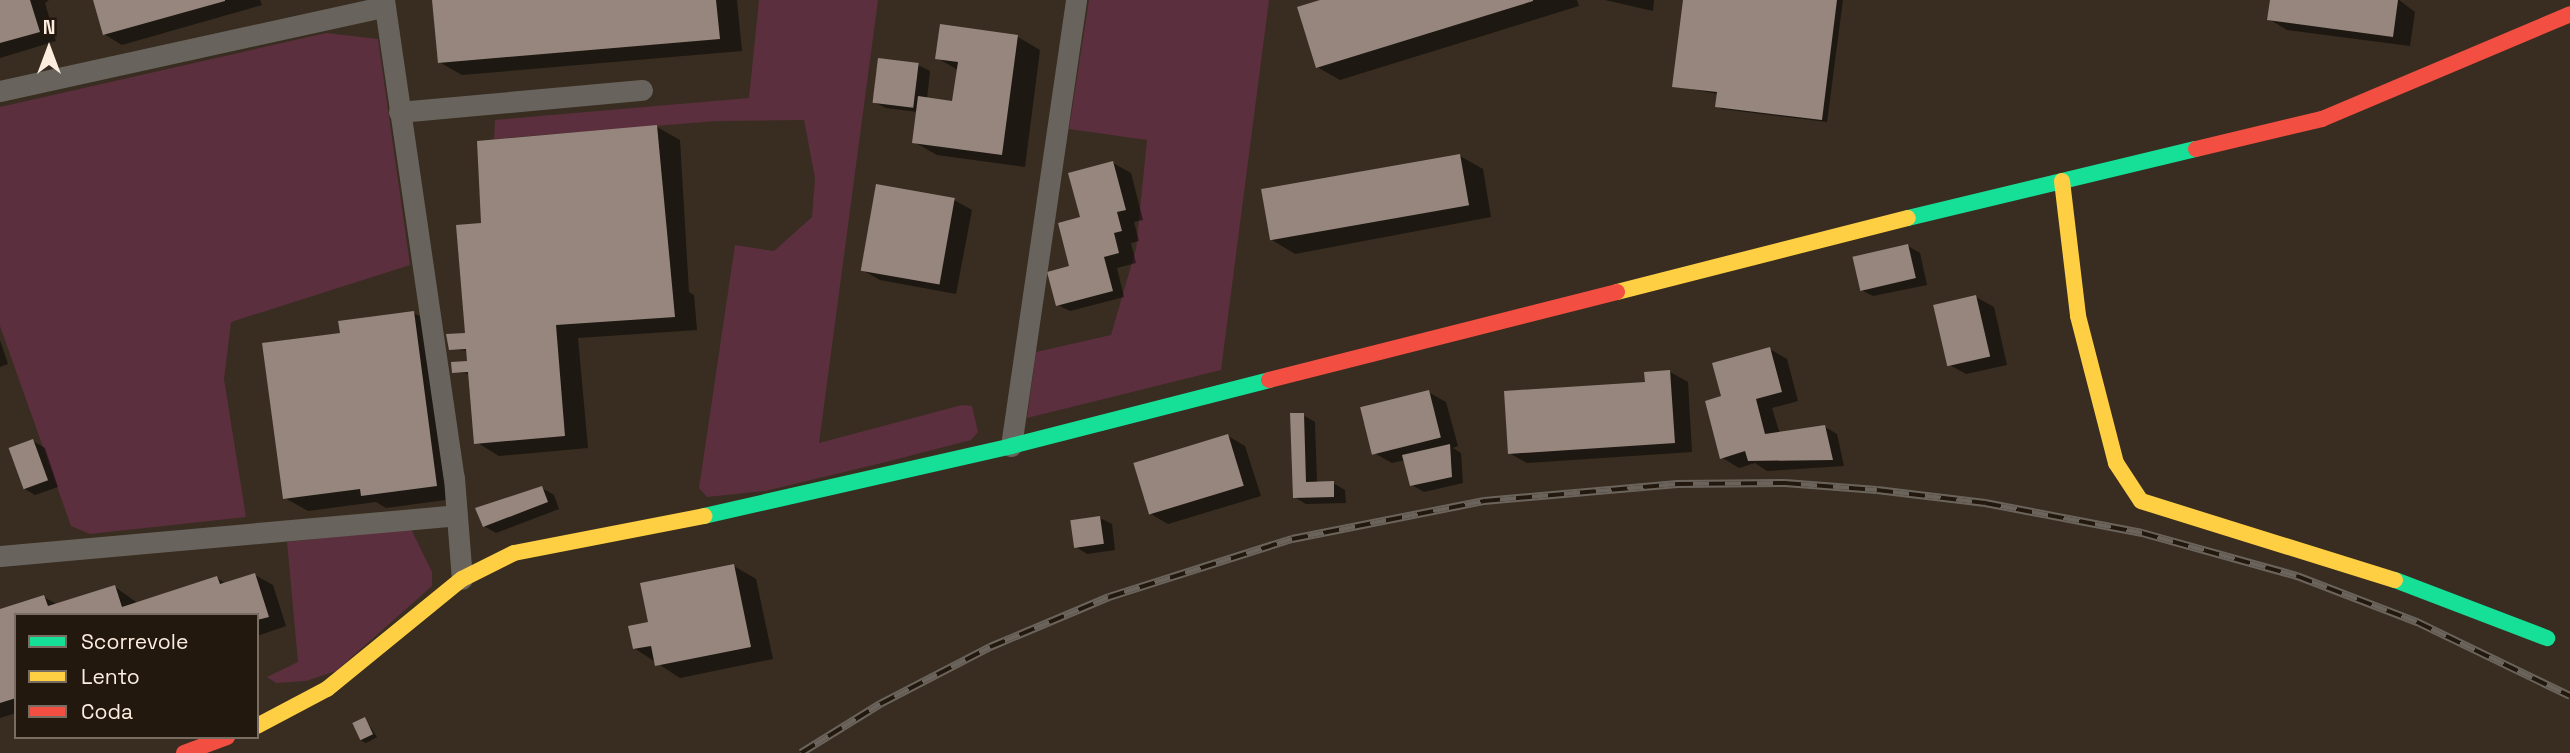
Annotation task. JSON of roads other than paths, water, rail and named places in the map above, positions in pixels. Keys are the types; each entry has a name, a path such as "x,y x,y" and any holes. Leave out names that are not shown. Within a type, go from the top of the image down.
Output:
{"street":[{"path":"1011,446 1076,0"},
{"path":"0,91 385,3 454,478 462,579"},
{"path":"259,725 279,718 357,668 462,579 514,554 559,542 755,506 1011,446 2062,181 2322,119 2505,43 2565,13"},
{"path":"399,112 642,90"},
{"path":"2062,181 2078,317 2116,463 2141,501 2394,579 2547,638"},
{"path":"0,556 456,515"},
{"path":"184,753 222,739"}],"railway":[{"path":"801,753 880,704 990,647 1109,597 1292,539 1484,501 1677,484 1785,483 1877,490 1985,503 2142,533 2297,576 2417,622 2570,696"}]}
